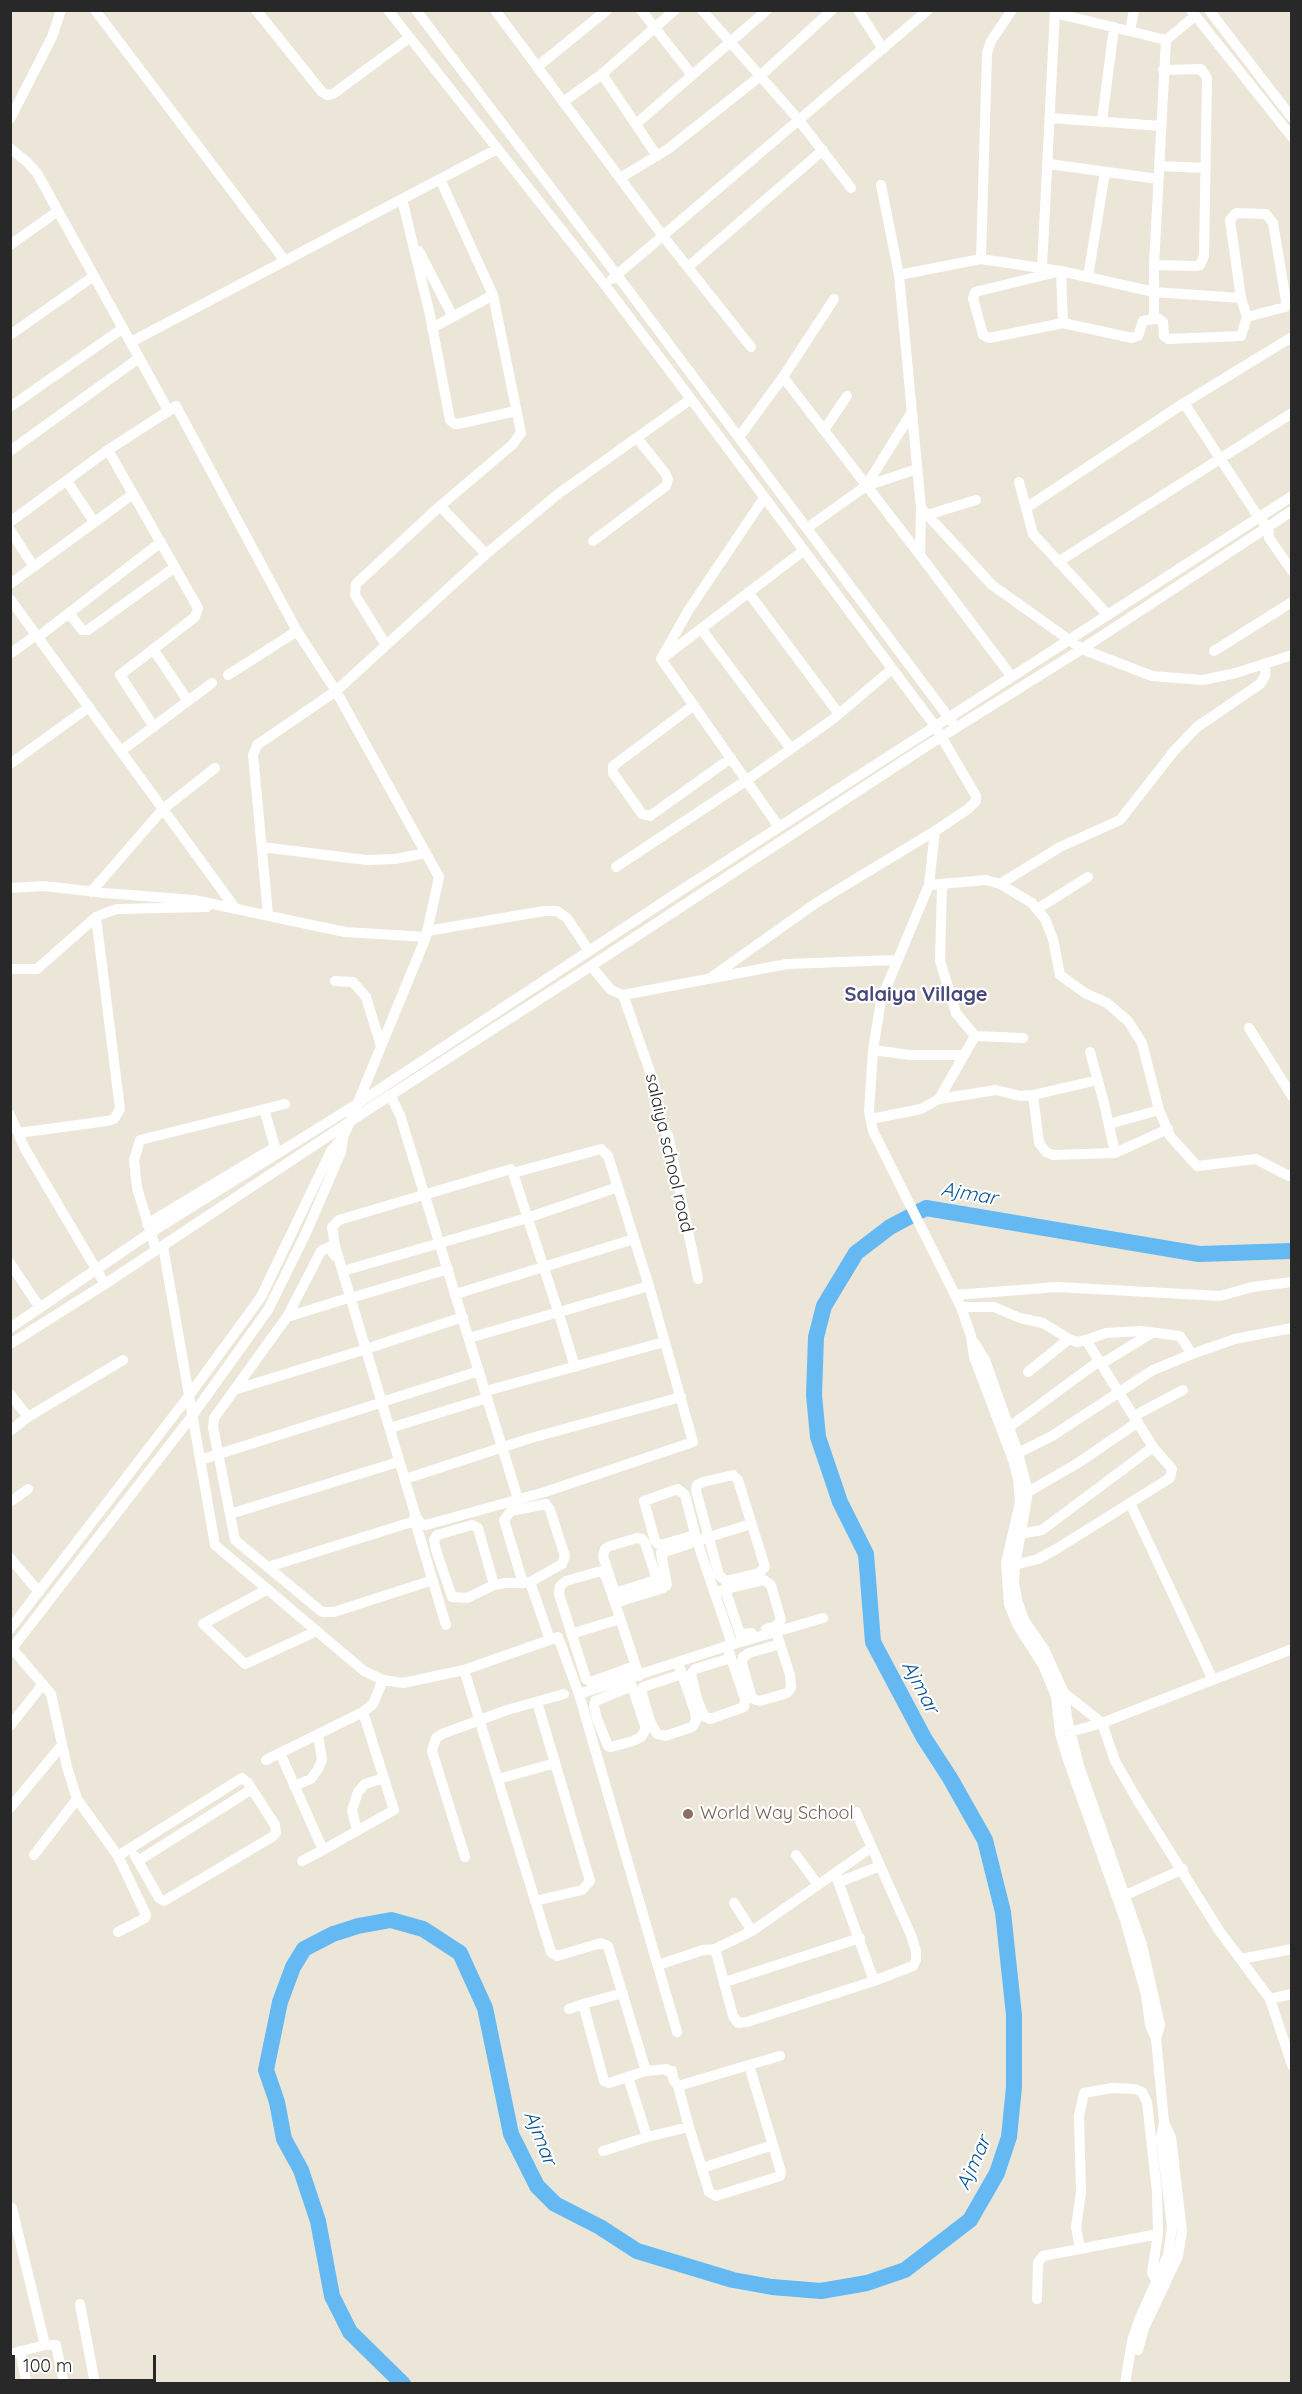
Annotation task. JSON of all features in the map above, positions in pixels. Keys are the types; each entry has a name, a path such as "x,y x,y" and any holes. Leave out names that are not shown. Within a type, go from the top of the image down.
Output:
{"street":[{"path":"10,119 52,38 62,10"},
{"path":"95,10 285,261"},
{"path":"256,10 322,92 327,95 333,94 409,38"},
{"path":"388,10 605,285 691,399 935,726 972,785 976,796 976,801 968,809 816,903 710,978"},
{"path":"416,10 956,727"},
{"path":"495,10 663,236 751,347"},
{"path":"537,67 607,10"},
{"path":"641,10 692,75"},
{"path":"563,102 602,74 675,10"},
{"path":"702,10 798,119 851,188"},
{"path":"620,178 657,156 759,77 832,10"},
{"path":"858,10 883,49"},
{"path":"981,259 987,53 991,41 1012,10"},
{"path":"1131,31 1134,10"},
{"path":"1209,10 1292,118"},
{"path":"636,124 765,11"},
{"path":"605,285 924,12"},
{"path":"1042,268 1055,12 1166,40"},
{"path":"1154,319 1154,265 1166,40 1193,13 1292,137"},
{"path":"1102,122 1114,27"},
{"path":"1154,265 1200,265 1204,256 1207,78 1201,69 1163,70"},
{"path":"602,74 657,156"},
{"path":"1051,118 1161,126"},
{"path":"10,148 33,167 168,411"},
{"path":"131,342 497,149"},
{"path":"688,267 823,150"},
{"path":"1049,164 1158,179"},
{"path":"1159,165 1206,168"},
{"path":"1088,277 1105,172"},
{"path":"386,645 355,595 356,584 440,506 512,445 520,433 493,295 440,179"},
{"path":"880,186 899,275 917,469 924,511 920,555"},
{"path":"402,199 452,422 458,424 516,411"},
{"path":"10,245 58,211"},
{"path":"1061,271 975,292 973,297 985,338 1063,323 1132,338 1138,336 1143,321 1154,319 1163,322 1164,336 1168,339 1237,337 1243,333 1247,317 1241,298 1230,220 1236,213 1266,214 1273,223 1286,301 1285,308 1247,317"},
{"path":"411,238 453,316"},
{"path":"899,275 981,259 1061,271 1154,292 1241,298"},
{"path":"1061,271 1063,323"},
{"path":"10,335 94,276"},
{"path":"432,328 493,295"},
{"path":"739,437 783,377 834,299"},
{"path":"10,408 123,328"},
{"path":"1026,508 1184,403 1292,337"},
{"path":"10,451 138,358"},
{"path":"783,377 1012,677"},
{"path":"824,430 847,396"},
{"path":"268,914 253,755 257,745 336,691 486,554 558,494 691,399"},
{"path":"1184,403 1259,518 1268,527 1269,538 1292,571"},
{"path":"10,522 108,450 176,406 297,631 336,691 439,877 427,934 350,1122 343,1137 331,1151 261,1297 188,1397 10,1629"},
{"path":"867,486 912,412"},
{"path":"1058,562 1292,413"},
{"path":"593,541 666,486 668,478 665,473 637,438"},
{"path":"108,450 198,608 195,617 120,675 154,727"},
{"path":"807,528 867,486 917,469"},
{"path":"67,481 94,522"},
{"path":"1019,482 1034,534 1108,615"},
{"path":"10,584 133,494"},
{"path":"148,1228 357,1104 602,942 1292,496"},
{"path":"661,659 688,611 764,498"},
{"path":"924,511 976,500"},
{"path":"440,506 486,554"},
{"path":"924,511 992,585 1082,649 1152,676 1203,680 1236,673 1292,655"},
{"path":"10,1344 956,727 1082,649 1292,511"},
{"path":"10,530 34,567"},
{"path":"10,654 69,613 160,542"},
{"path":"661,659 702,630 803,550"},
{"path":"69,613 82,630 88,630 175,567"},
{"path":"748,592 839,714"},
{"path":"10,599 235,908"},
{"path":"1214,651 1292,602"},
{"path":"702,630 791,749"},
{"path":"228,675 297,631"},
{"path":"153,649 188,701"},
{"path":"661,659 779,827"},
{"path":"1000,884 1060,848 1120,820 1174,751 1197,727 1260,684 1265,676 1266,663"},
{"path":"616,867 791,749 839,714 892,669"},
{"path":"121,751 212,683"},
{"path":"694,705 613,766 613,773 642,814 650,816 731,758"},
{"path":"10,764 89,707"},
{"path":"91,892 163,809 215,768"},
{"path":"935,831 929,885 881,1000 873,1050 869,1099 871,1119 873,1131 961,1307 971,1336 974,1357 1013,1460 1018,1479 1020,1502 1011,1564 1017,1603 1024,1620 1044,1649 1060,1695 1083,1777 1126,1895 1150,2025 1156,2039 1164,2121 1161,2137 1172,2227 1161,2283 1144,2328 1132,2384"},
{"path":"262,847 366,860 395,859 426,853"},
{"path":"1037,909 1089,878"},
{"path":"929,885 974,880 1000,884 1032,903 1045,919 1053,939 1060,975 1085,993 1107,1003 1128,1021 1142,1043 1159,1110 1170,1136 1197,1166 1256,1159 1289,1176 1292,1174"},
{"path":"942,885 940,962 956,1013 975,1036 1023,1038"},
{"path":"10,888 44,886 194,900 345,932 427,934 544,911 557,911 567,918 589,951"},
{"path":"10,969 37,969 96,917 117,909 207,907"},
{"path":"18,1133 107,1121 114,1119 120,1109 96,917"},
{"path":"602,942 609,954"},
{"path":"591,966 611,990 623,994 787,964 896,960"},
{"path":"334,981 354,982 366,997 381,1046"},
{"name":"salaiya school road","path":"623,994 654,1083 662,1125 668,1135 698,1279"},
{"path":"1249,1028 1292,1096"},
{"path":"939,1099 975,1036"},
{"path":"873,1050 910,1055 964,1055"},
{"path":"1090,1052 1115,1153"},
{"path":"871,1119 921,1109 939,1099 996,1090 1020,1096 1033,1095 1098,1080"},
{"path":"390,1095 400,1115 518,1499"},
{"path":"1033,1095 1039,1143 1046,1152 1053,1155 1115,1153 1168,1129"},
{"path":"285,1104 140,1140 134,1160 137,1188 148,1228 159,1248 215,1545 364,1671 383,1680 403,1683 464,1670 558,1637 579,1694 677,2032"},
{"path":"10,1328 97,1270 148,1228 275,1147 264,1109"},
{"path":"1109,1124 1159,1110"},
{"path":"10,1115 18,1133 105,1284"},
{"path":"118,1932 145,1918 146,1915 118,1856 77,1799 51,1694 11,1648 192,1416 268,1310 306,1233 341,1152 343,1137"},
{"path":"381,1403 416,1517 420,1524 426,1525 518,1499 693,1442 649,1286 608,1156 601,1149 513,1173"},
{"path":"349,1298 332,1227 339,1220 511,1169 575,1367"},
{"path":"343,1271 527,1218 618,1187"},
{"path":"456,1294 544,1269 634,1239"},
{"path":"433,1580 334,1612 322,1612 235,1540 218,1454 214,1418 287,1317 325,1247 333,1250 349,1298 365,1349 415,1521 433,1580 446,1625"},
{"path":"10,1263 40,1308"},
{"path":"287,1317 448,1269"},
{"path":"955,1294 1057,1287 1220,1296 1252,1287 1292,1282"},
{"path":"469,1338 649,1286"},
{"path":"961,1307 994,1307 1020,1318 1043,1323 1069,1340 1077,1342 1106,1334 1141,1331 1180,1336 1192,1354"},
{"path":"234,1390 463,1317"},
{"path":"1018,1453 1052,1436 1153,1370 1235,1339 1292,1328"},
{"path":"1008,1428 1100,1363 1152,1333"},
{"path":"971,1336 985,1360 1018,1453 1028,1492 1020,1534 1011,1564"},
{"path":"1028,1372 1069,1340"},
{"path":"1011,1564 1038,1559 1170,1478 1172,1474 1172,1469 1153,1447 1086,1340"},
{"path":"390,1428 575,1367 664,1342"},
{"path":"10,1431 28,1417 123,1360"},
{"path":"200,1460 479,1371"},
{"path":"1028,1492 1078,1462 1136,1419 1183,1390"},
{"path":"10,1394 28,1417"},
{"path":"405,1479 502,1447 681,1397"},
{"path":"1020,1534 1042,1530 1153,1447"},
{"path":"230,1514 398,1462"},
{"path":"736,1476 765,1567 759,1573 726,1581 722,1579 700,1537 697,1485 736,1476"},
{"path":"10,1502 28,1489"},
{"path":"720,1590 764,1580 771,1585 781,1620 776,1626 744,1635 740,1634 720,1590 700,1537 682,1491 678,1490 644,1502 655,1541 658,1544 700,1537 751,1524"},
{"path":"1130,1503 1213,1680"},
{"path":"494,1585 478,1528 472,1525 437,1535 436,1550 452,1597 467,1598 494,1585 526,1582 562,1564 565,1556 546,1504 511,1511 504,1520 526,1582 550,1640"},
{"path":"268,1568 415,1521"},
{"path":"658,1585 642,1539 637,1538 605,1549 603,1556 615,1590 618,1592 667,1585 661,1553 700,1537"},
{"path":"10,1558 39,1592"},
{"path":"634,1677 595,1701 597,1719 608,1746 633,1741 641,1737 646,1729 634,1677 620,1619 606,1576 601,1571 566,1581 560,1586 559,1594 586,1679 591,1682 634,1677 680,1668"},
{"path":"615,1603 658,1585"},
{"path":"268,1589 202,1624 245,1664 317,1631"},
{"path":"720,1590 731,1658 745,1699 744,1707 710,1719 704,1716 691,1674 695,1670 731,1658"},
{"path":"680,1668 696,1720 692,1727 665,1736 657,1734 650,1721 642,1694 643,1687 680,1668 729,1645 823,1618"},
{"path":"571,1634 620,1619"},
{"path":"776,1632 780,1644 790,1675 792,1688 787,1693 760,1701 756,1700 753,1698 742,1664 742,1657 780,1644"},
{"path":"1070,1732 1102,1723 1292,1649"},
{"path":"464,1670 551,1952 556,1956 601,1943 608,1946 646,2071"},
{"path":"579,1694 634,1677"},
{"path":"266,1760 363,1712 373,1704 383,1680"},
{"path":"10,1726 43,1684"},
{"path":"465,1857 432,1751 436,1738 507,1710 564,1694"},
{"path":"1060,1695 1102,1723 1114,1761 1183,1869 1218,1929 1270,1999 1292,2065"},
{"path":"1060,1695 1060,1733 1067,1757 1086,1817 1129,1919"},
{"path":"536,1901 582,1890 590,1881 537,1702"},
{"path":"302,1861 394,1810 363,1712"},
{"path":"294,1786 311,1779 318,1769 322,1760 318,1734"},
{"path":"10,1808 62,1745"},
{"path":"280,1753 323,1850"},
{"path":"498,1779 555,1763"},
{"path":"118,1856 130,1848 242,1778 252,1789 274,1825 276,1833 164,1901 158,1897 130,1848"},
{"path":"357,1831 352,1810 358,1792 364,1784 384,1778"},
{"path":"138,1861 252,1789"},
{"path":"34,1855 77,1799"},
{"path":"715,1949 733,2016 738,2023 874,1981 913,1966 916,1951 911,1935 856,1812"},
{"path":"837,1877 872,1847"},
{"path":"796,1854 818,1885"},
{"path":"658,1965 703,1950 715,1949 752,1931 818,1885 837,1877 880,1866"},
{"path":"1126,1895 1183,1869"},
{"path":"837,1877 874,1981"},
{"path":"147,1904 158,1897"},
{"path":"734,1903 752,1931"},
{"path":"725,1982 860,1938"},
{"path":"1241,1959 1292,1949"},
{"path":"569,2009 622,1993"},
{"path":"1270,1999 1292,1994"},
{"path":"583,2004 604,2080 609,2083 646,2071 667,2069 667,2071 672,2071 710,2192 716,2196 780,2176 781,2172 749,2065"},
{"path":"678,2086 780,2056"},
{"path":"628,2077 647,2137"},
{"path":"1080,2249 1076,2227 1081,2192 1079,2116 1084,2093 1135,2089 1142,2092 1147,2102 1157,2192 1158,2234 1152,2273 1161,2283"},
{"path":"603,2151 689,2127"},
{"path":"702,2168 773,2145"},
{"path":"11,2207 45,2345"},
{"path":"1036,2299 1040,2258 1158,2234"},
{"path":"1125,2384 1138,2320 1161,2283"},
{"path":"80,2304 95,2384"},
{"path":"27,2384 15,2353 45,2345 56,2345 64,2384"}],"waterway":[{"name":"Ajmar","path":"403,2384 350,2332 332,2296 318,2221 301,2170 284,2139 277,2102 266,2070 280,2002 293,1967 304,1949 333,1934 358,1926 391,1920 423,1929 460,1953 485,2008 511,2134 537,2186 555,2204 600,2227 637,2251 733,2280 772,2287 821,2291 867,2283 905,2270 970,2220 997,2173 1009,2137 1014,2087 1014,2015 1003,1912 985,1840 924,1738 873,1642 866,1554 840,1502 818,1437 814,1395 816,1337 824,1306 856,1253 890,1227 926,1208 1199,1254 1292,1251"}],"place":[{"name":"World Way School","path":"688,1814"}],"district":[{"name":"Salaiya Village","path":"916,995"}]}
